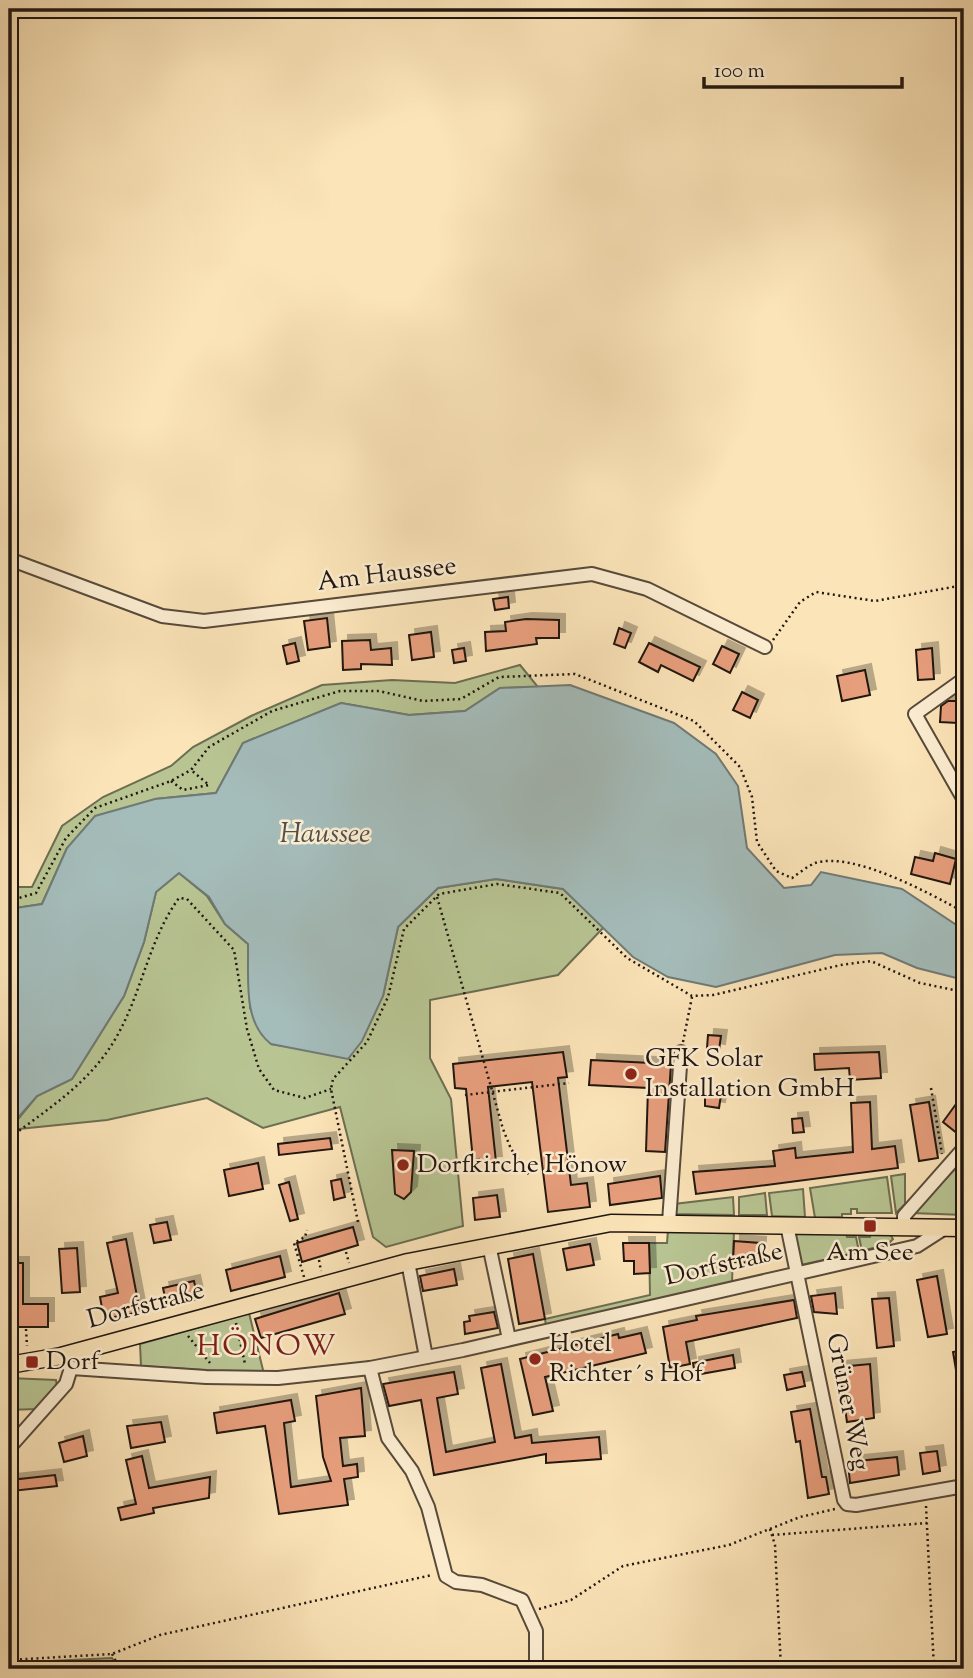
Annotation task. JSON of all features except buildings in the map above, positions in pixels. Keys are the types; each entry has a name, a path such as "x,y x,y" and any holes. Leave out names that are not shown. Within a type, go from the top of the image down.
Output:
{"main road":[{"name":"Dorfstraße","path":"9,1365 66,1362 183,1321 408,1262 611,1223 964,1228"}],"street":[{"name":"Am Haussee","path":"9,559 162,616 204,621 592,574 647,589 765,647"},
{"path":"964,679 915,714 964,800"},
{"name":"Dorfstraße","path":"669,1222 681,1052"},
{"path":"904,1226 904,1216 964,1149"},
{"name":"Grüner Weg","path":"787,1225 841,1493 847,1504 964,1486"},
{"name":"Dorfstraße","path":"66,1362 211,1377 247,1378 278,1378 370,1368 916,1246 945,1228"},
{"path":"489,1245 509,1339"},
{"path":"408,1262 426,1357"},
{"path":"9,1448 66,1384 66,1362"},
{"path":"370,1368 388,1438 412,1471 428,1507 446,1576 456,1582 482,1584 522,1600 536,1631 536,1669"}],"path":[{"path":"765,647 778,635 800,602 816,592 838,593 875,601 964,585"},
{"path":"9,901 36,893 66,838 95,808 171,781 191,770 209,747 272,711 340,691 379,691 423,701 461,699 499,677 575,674 694,721 740,767 752,797 757,842 776,871 792,877 815,863 841,861 873,870 964,911"},
{"path":"171,781 183,790 209,785 191,770"},
{"path":"358,1222 331,1088 333,1079 367,1042 388,997 404,929 437,895 472,886 497,884 560,893 627,958 692,996 724,993 841,965 871,961 920,983 964,992"},
{"path":"437,895 493,1092 512,1149 529,1175"},
{"path":"9,1133 16,1133 79,1086 117,1037 166,916 179,898 187,899 234,950 247,1029 259,1069 274,1090 305,1098 331,1088"},
{"path":"681,1052 692,996"},
{"path":"465,1095 569,1083"},
{"path":"931,1088 944,1161"},
{"path":"304,1277 294,1243 305,1237 307,1230"},
{"path":"346,1252 350,1264"},
{"path":"318,1261 321,1272"},
{"path":"233,1307 247,1378"},
{"path":"183,1321 189,1338 209,1362 211,1377"},
{"path":"26,1329 29,1352"},
{"path":"924,1493 928,1523 934,1669"},
{"path":"529,1611 571,1600 623,1566 729,1545 847,1504"},
{"path":"772,1535 928,1523"},
{"path":"770,1529 775,1545 781,1669"},
{"path":"9,1660 112,1654 160,1635 432,1575 446,1576"},
{"path":"112,1654 120,1669"}],"green space":[{"path":"520,665 538,687 500,688 465,711 409,715 341,703 243,743 216,793 155,799 67,848 42,904 9,909 9,887 32,887 62,826 103,797 171,766 193,747 251,716 322,685 392,680 455,683"},
{"path":"179,873 207,896 225,924 248,944 250,1008 271,1044 290,1047 383,996 398,927 438,888 496,879 563,889 604,927 558,975 430,1000 430,1058 451,1099 463,1226 386,1247 373,1237 340,1107 263,1128 207,1098 107,1120 9,1130 37,1096 72,1079 124,996 144,942 156,892"},
{"path":"964,1161 964,1215 912,1213 962,1162"},
{"path":"905,1174 905,1204 896,1213 891,1176"},
{"path":"887,1177 892,1213 857,1213 857,1209 851,1209 851,1214 842,1214 842,1217 815,1218 810,1188"},
{"path":"803,1189 805,1217 772,1216 769,1193"},
{"path":"765,1193 767,1215 739,1215 739,1197"},
{"path":"733,1197 734,1215 674,1214 674,1204"},
{"path":"668,1230 734,1231 732,1282 546,1326 545,1319 650,1295 649,1243 667,1243"},
{"path":"794,1232 846,1234 847,1237 856,1237 859,1252 801,1265"},
{"path":"871,1234 890,1234 893,1239 888,1244 862,1251 859,1237 870,1237"},
{"path":"249,1313 264,1374 141,1366 140,1344"},
{"path":"9,1378 56,1380 57,1386 36,1409 9,1410"},
{"path":"112,1658 118,1669 9,1669 9,1663"}],"water":[{"name":"Haussee","path":"570,685 674,723 716,754 738,786 747,848 784,888 811,885 821,872 902,889 964,930 964,980 917,968 882,953 835,955 716,987 668,977 633,957 563,889 496,879 438,888 398,927 383,996 362,1041 348,1059 271,1044 262,1035 255,1024 249,998 248,944 225,924 209,897 179,873 156,892 144,942 124,996 72,1079 37,1096 9,1128 9,909 42,904 67,848 95,816 155,799 216,793 243,743 341,703 409,715 465,711 500,688"}],"place":[{"name":"GFK Solar Installation GmbH","path":"631,1074"},
{"name":"Dorfkirche Hönow","path":"403,1165"},
{"name":"Am See","path":"870,1226"},
{"name":"Hotel Richter´s Hof","path":"535,1359"},
{"name":"Dorf","path":"32,1362"}],"district":[{"name":"HÖNOW","path":"267,1347"}]}
